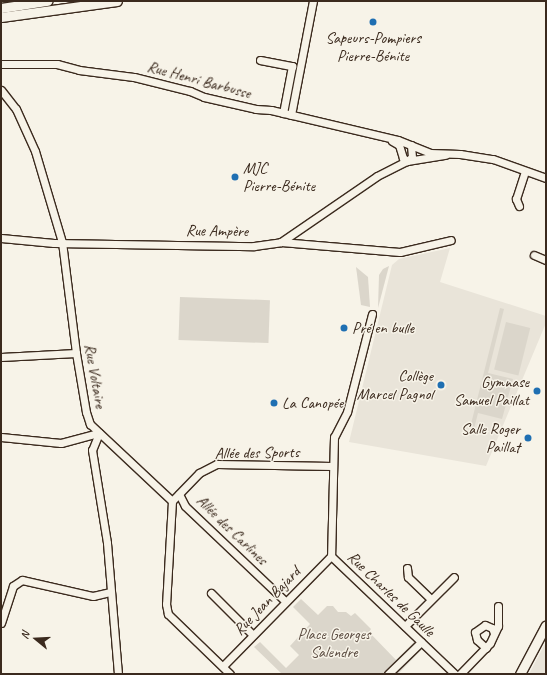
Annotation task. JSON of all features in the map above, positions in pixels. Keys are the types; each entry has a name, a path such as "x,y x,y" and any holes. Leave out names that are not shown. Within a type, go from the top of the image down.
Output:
{"main road":[{"path":"1,8 47,1"},
{"path":"1,17 117,1"},
{"path":"520,674 546,625"}],"street":[{"path":"291,115 313,1"},
{"path":"260,60 292,66 283,113"},
{"name":"Rue Henri Barbusse","path":"1,64 57,64 79,70 134,77 190,91 210,99 283,113 411,145 430,153 476,155 546,178"},
{"name":"Rue Voltaire","path":"1,90 16,109 35,151 62,242 76,353 86,412 90,424 172,501"},
{"name":"Rue Henri Barbusse","path":"388,140 399,145 403,158 407,161 436,158 451,153"},
{"path":"407,161 412,157 411,145"},
{"name":"Rue Ampère","path":"1,238 62,242 254,246 281,242 377,176 407,161"},
{"path":"519,206 516,199 525,171"},
{"path":"281,242 400,252 451,240"},
{"path":"534,255 546,260"},
{"name":"Rue Charles de Gaulle","path":"372,314 347,412 334,437 332,466 331,556 455,674"},
{"path":"1,357 76,353"},
{"path":"1,437 61,443 99,433"},
{"path":"99,433 92,450 108,543 118,674"},
{"name":"Allée des Sports","path":"172,501 199,473 217,464 332,466"},
{"name":"Allée des Carlines","path":"179,494 185,506 286,602"},
{"path":"172,501 166,604 168,614 230,674"},
{"name":"Rue Jean Bajard","path":"223,666 331,556"},
{"path":"407,568 408,577 431,599"},
{"path":"405,626 454,577"},
{"path":"1,623 14,586 22,580 93,596 111,592"},
{"path":"211,593 253,635"},
{"path":"460,674 486,648 498,626 498,606"},
{"path":"486,648 477,640 475,632 485,625 492,628 494,633"},
{"path":"388,674 421,642"}],"shaded area":[{"name":"Collège Marcel Pagnol","path":"450,248 440,282 546,316 546,323 486,466 349,442 392,265 399,259"},
{"path":"546,642 546,674 529,674"}],"green space":[{"path":"389,266 378,308 379,275 383,269"},
{"path":"356,267 368,277 370,307 361,305"},
{"path":"180,297 270,300 268,343 178,340"},
{"path":"500,308 504,309 488,373 513,379 502,419 478,413 473,433 469,432"},
{"path":"506,322 530,328 518,376 494,370"},
{"name":"Place Georges Salendre","path":"301,599 318,615 327,606 333,606 338,612 346,612 351,616 355,613 371,629 369,632 396,660 414,642 421,650 398,674 282,674 254,647 260,642 286,668 299,655 290,646 310,624 293,607"}],"place":[{"name":"Sapeurs-Pompiers Pierre-Bénite","path":"373,22"},
{"name":"MJC Pierre-Bénite","path":"235,177"},
{"name":"Pré en bulle","path":"344,328"},
{"name":"Collège Marcel Pagnol","path":"441,385"},
{"name":"Gymnase Samuel Paillat","path":"537,391"},
{"name":"La Canopée","path":"274,403"},
{"name":"Salle Roger Paillat","path":"528,438"}]}
